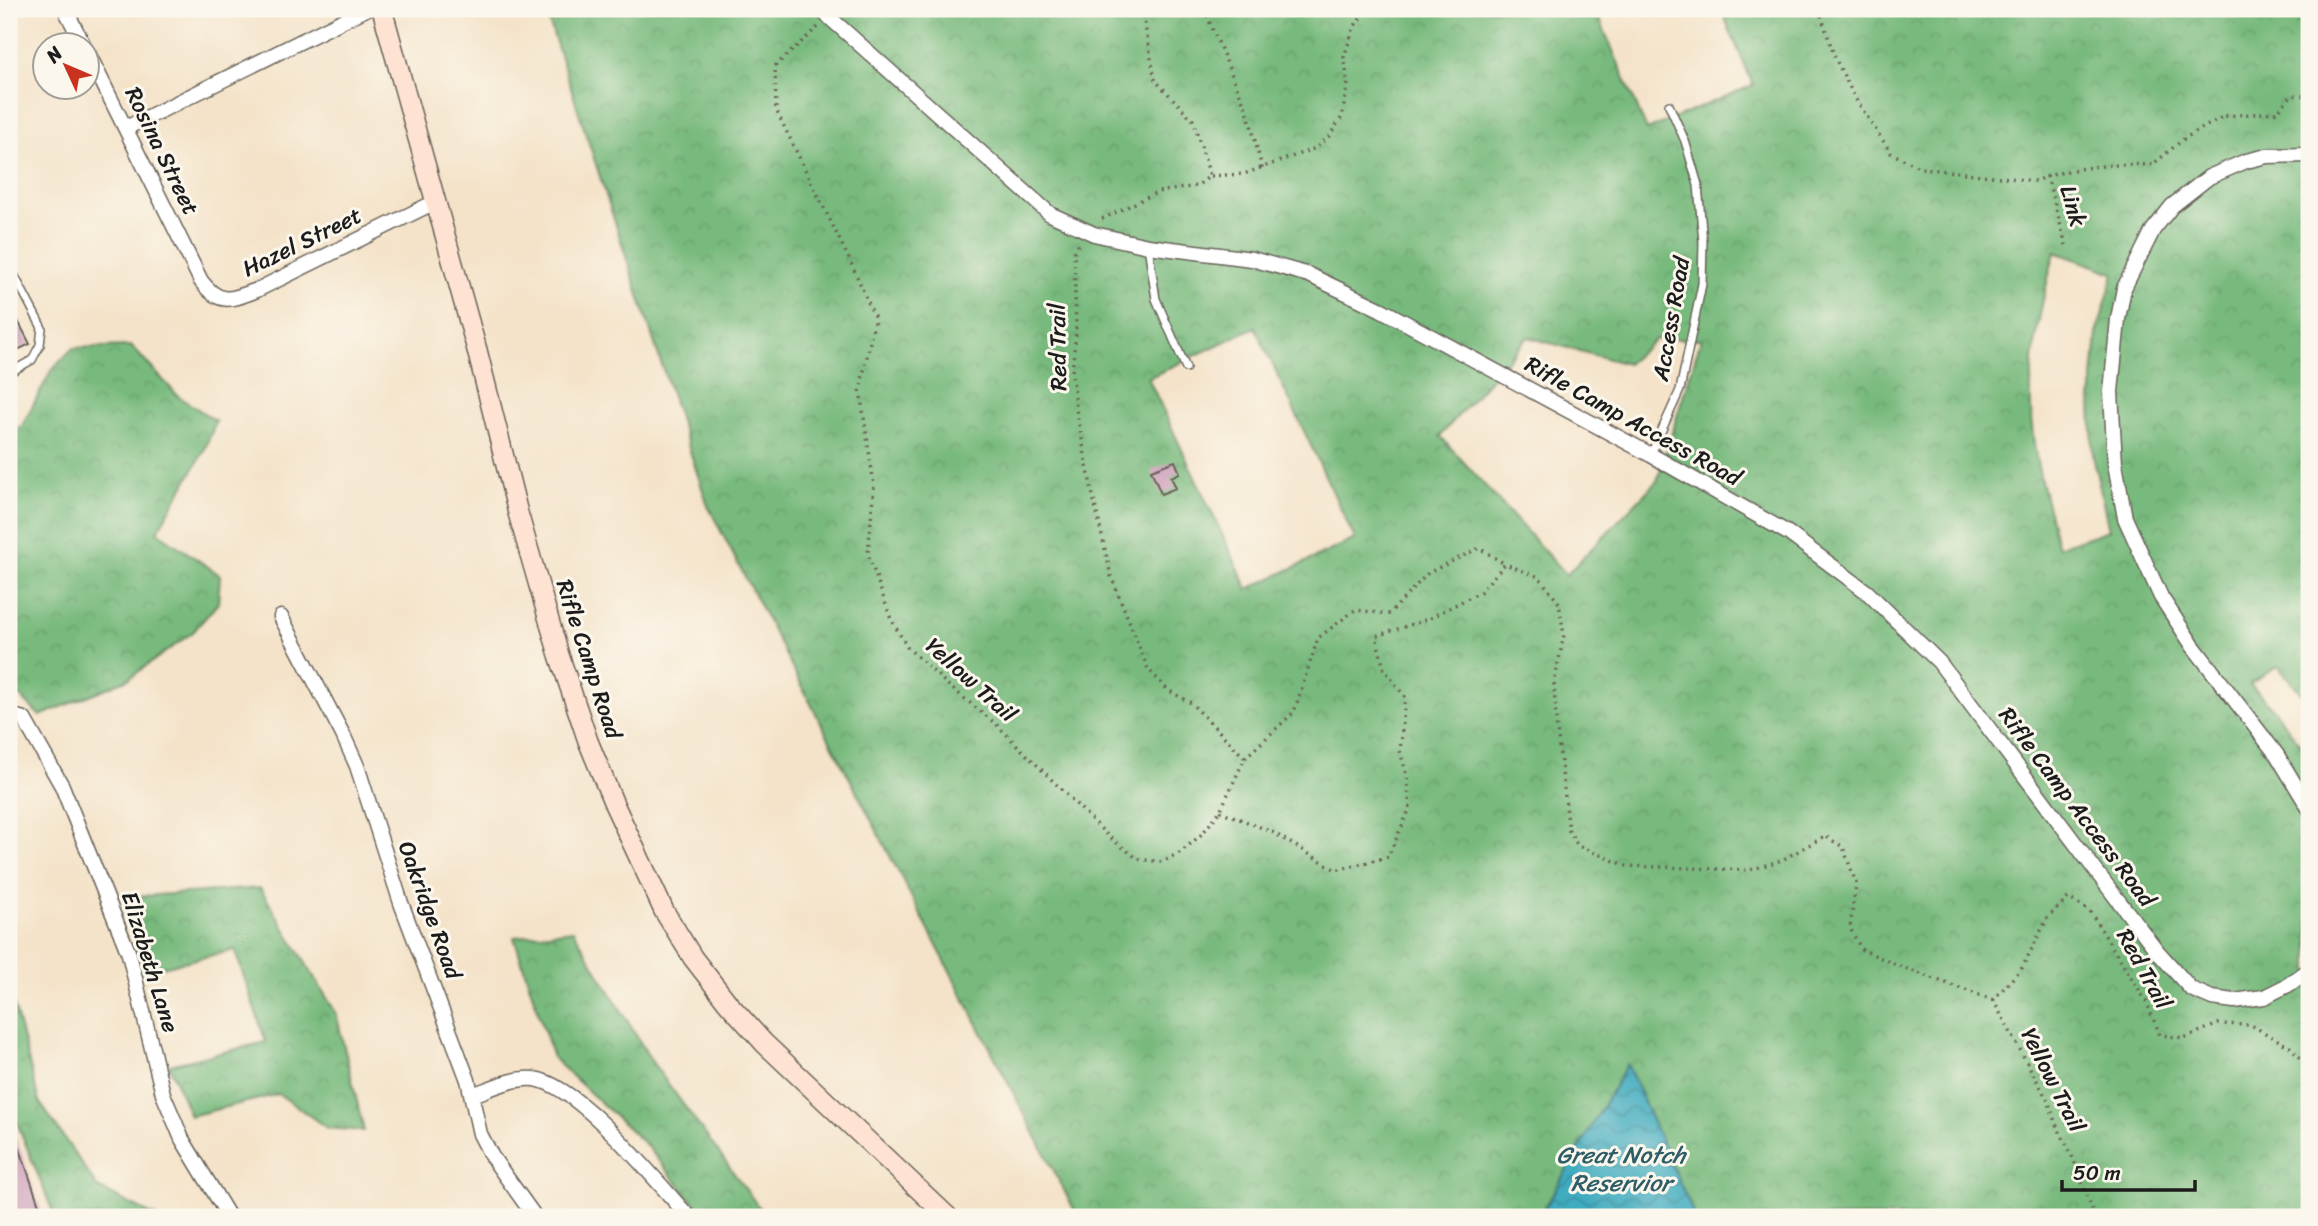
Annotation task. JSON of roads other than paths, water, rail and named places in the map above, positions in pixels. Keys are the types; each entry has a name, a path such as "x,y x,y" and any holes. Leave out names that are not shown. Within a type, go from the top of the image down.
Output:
{"street":[{"path":"65,9 77,32"},
{"path":"127,128 366,9"},
{"name":"Rifle Camp Road","path":"382,9 437,201 518,513 559,655 588,741 664,911 693,958 764,1043 948,1217"},
{"name":"Rifle Camp Access Road","path":"825,13 1050,214 1086,231 1148,246 1252,259 1309,275 1380,309 1651,455 1788,533 1867,592 1939,662 2121,905 2191,989 2212,998 2234,1001 2264,998 2309,970"},
{"name":"Rosina Street","path":"102,80 195,269"},
{"path":"2309,155 2267,156 2246,161 2209,177 2172,206 2153,230 2124,288 2118,319 2111,392 2115,464 2125,518 2150,575 2193,646 2277,755 2309,808"},
{"name":"Hazel Street","path":"195,269 209,292 219,299 234,299 437,201"},
{"name":"Oakridge Road","path":"281,617 357,766 386,860 468,1080 480,1134 492,1157 535,1217"},
{"name":"Elizabeth Lane","path":"9,715 24,719 62,786 129,954 163,1094 182,1139 229,1217"},
{"path":"472,1095 517,1080 532,1079 550,1083 583,1106 610,1132 689,1217"}],"lane":[{"name":"Access Road","path":"1651,455 1680,390 1702,284 1703,242 1698,185 1685,141 1669,105"},
{"path":"1148,246 1156,299 1186,368"},
{"path":"9,373 32,360 40,345 42,328 10,271"}],"water":[{"name":"Great Notch Reservior","path":"1627,1064 1695,1217 1540,1217"}]}
